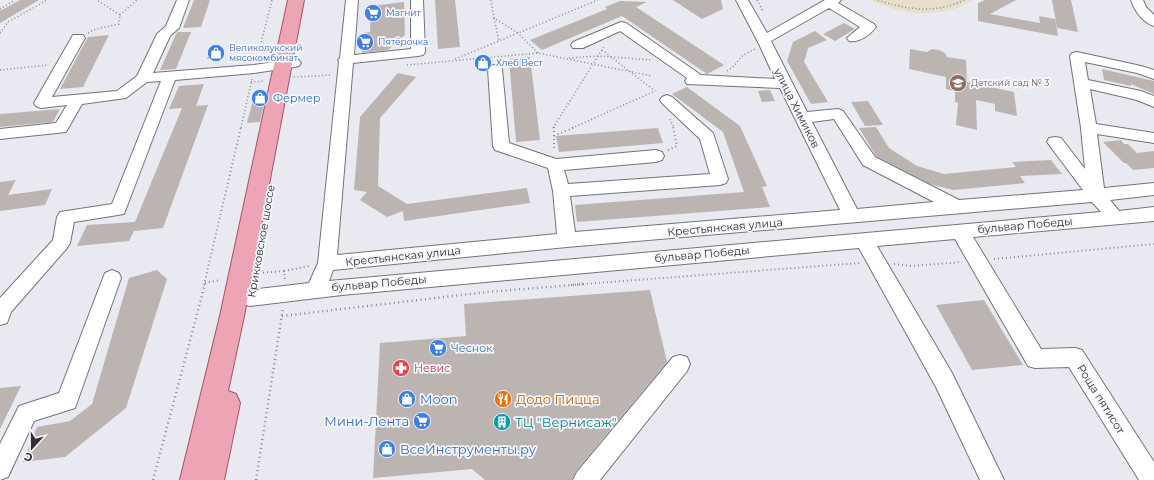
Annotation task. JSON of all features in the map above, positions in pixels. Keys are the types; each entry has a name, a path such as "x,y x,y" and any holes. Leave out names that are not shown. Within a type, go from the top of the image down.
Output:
{"main road":[{"path":"194,480 287,71 296,0"},
{"name":"Крикковское шоссе","path":"210,480 250,298 287,71 306,0"}],"street":[{"path":"78,38 41,104 121,95 143,78 164,34 172,28 183,0"},
{"path":"316,289 327,263 344,67 354,0"},
{"path":"344,67 418,52 417,0"},
{"name":"улица Химиков","path":"742,0 765,42 852,216"},
{"path":"1137,0 1140,8 1154,22"},
{"path":"765,42 831,1 869,27 854,38"},
{"path":"578,45 621,26 673,62 695,80 785,84"},
{"path":"1096,194 1089,128 1078,56 1141,70 1154,75"},
{"path":"495,69 501,146 554,165 656,156"},
{"path":"143,78 170,75 253,75 287,71"},
{"path":"0,317 3,308 61,243 66,217 118,209 170,75"},
{"path":"1082,83 1141,96 1154,102"},
{"path":"561,191 720,179 707,137 660,95"},
{"path":"0,134 61,128 77,100"},
{"path":"802,118 838,114 869,162 957,207"},
{"path":"1089,128 1154,138"},
{"path":"1055,142 1114,216"},
{"path":"554,165 561,191 567,240"},
{"name":"Крестьянская улица","path":"327,263 567,240 1154,189"},
{"name":"бульвар Победы","path":"250,298 316,289 1114,216 1154,214"},
{"name":"Роща пятисот","path":"959,231 979,261 988,281 1035,359 1075,357 1152,480"},
{"path":"864,240 944,380 992,480"},
{"path":"0,469 27,413 67,401 112,278"},
{"path":"585,480 680,364"}],"path":[{"path":"0,9 15,0"},
{"path":"0,33 8,22 47,0"},
{"path":"97,0 120,15"},
{"path":"78,38 96,29 119,24 120,15 138,0"},
{"path":"153,480 205,283 253,75 272,0"},
{"path":"491,0 499,41"},
{"path":"452,61 598,0"},
{"path":"878,0 914,10 926,10 952,6 964,0"},
{"path":"494,18 518,33 538,53"},
{"path":"554,165 553,128 616,28"},
{"path":"724,73 734,66 743,55 765,42"},
{"path":"602,50 660,95"},
{"path":"406,65 538,53 652,76"},
{"path":"566,59 598,56 673,62"},
{"path":"0,70 64,63"},
{"path":"253,75 344,67"},
{"path":"554,136 660,95"},
{"path":"656,156 677,146 674,128 669,118"},
{"path":"282,316 487,292 836,264 876,262 911,266 1154,244"},
{"path":"256,480 286,293"}],"shaded area":[{"path":"868,0 972,0 960,7 947,11 913,13 897,10"}],"building":[{"path":"20,0 39,0 0,23 0,11"},
{"path":"194,0 210,0 201,27 183,28"},
{"path":"435,0 455,0 460,47 438,49"},
{"path":"673,0 721,0 723,9 702,19"},
{"path":"985,0 1016,0 990,14 1040,23 1039,16 1055,19 1058,36 978,21 978,3"},
{"path":"1052,0 1071,0 1078,32 1057,28"},
{"path":"620,1 647,2 636,7 724,65 707,74 622,16 542,50 530,40 607,9 605,7"},
{"path":"404,2 405,35 388,50 362,53 363,33 370,32 371,6"},
{"path":"844,23 855,29 835,41 823,34"},
{"path":"815,31 827,40 808,48 804,62 828,102 811,104 787,61 793,42"},
{"path":"177,32 191,32 176,69 160,70"},
{"path":"109,35 83,87 60,89 88,37"},
{"path":"223,48 219,58 207,59 211,49"},
{"name":"Детский сад № 3","path":"910,49 927,52 932,49 939,50 945,53 947,57 966,60 967,82 1014,92 1017,116 995,111 995,104 976,100 977,130 956,125 958,103 955,102 955,91 946,89 946,77 909,69"},
{"path":"530,57 540,140 516,142 509,59"},
{"path":"1102,69 1154,81 1154,94 1131,84 1131,86 1104,80"},
{"path":"398,73 416,77 380,118 378,186 407,204 527,188 530,203 404,221 403,211 387,217 360,200 367,192 354,190 360,117"},
{"path":"204,84 196,106 208,105 163,228 134,231 129,241 77,246 87,225 135,222 182,108 169,109 179,86"},
{"path":"687,87 740,126 767,186 762,187 770,207 577,222 575,205 744,192 723,132 672,94"},
{"path":"770,90 775,101 762,102 758,91"},
{"path":"266,95 260,122 247,123 254,96"},
{"path":"868,101 883,125 865,126 851,102"},
{"path":"60,109 53,122 0,127 0,114"},
{"path":"876,127 889,148 917,166 944,174 1016,167 1012,162 1051,160 1062,174 1020,176 1025,183 953,190 930,184 876,156 859,128"},
{"path":"658,128 663,143 559,152 556,136"},
{"path":"1121,140 1124,144 1128,144 1137,153 1154,151 1154,168 1133,170 1103,142"},
{"path":"16,180 8,195 52,189 45,205 0,211 0,182"},
{"path":"157,270 167,279 126,408 65,457 23,462 37,427 70,421 92,404 129,278"},
{"name":"ТЦ \"Вернисаж\"","path":"650,290 667,362 576,471 572,480 485,480 472,469 373,478 380,343 466,336 464,304"},
{"path":"984,300 1023,365 972,370 936,305"},
{"path":"21,386 0,429 0,388"}],"place":[{"name":"Магнит","path":"373,13"},
{"name":"Пятёрочка","path":"365,42"},
{"name":"Великолукский мясокомбинат","path":"216,53"},
{"name":"Хлеб Вест","path":"483,63"},
{"name":"Детский сад № 3","path":"958,83"},
{"name":"Фермер","path":"260,98"},
{"name":"Чеснок","path":"438,348"},
{"name":"Невис","path":"401,368"},
{"name":"Moon","path":"407,399"},
{"name":"Додо Пицца","path":"503,399"},
{"name":"Мини-Лента","path":"422,421"},
{"name":"ТЦ \"Вернисаж\"","path":"502,422"},
{"name":"ВсеИнструменты.ру","path":"387,449"}]}
